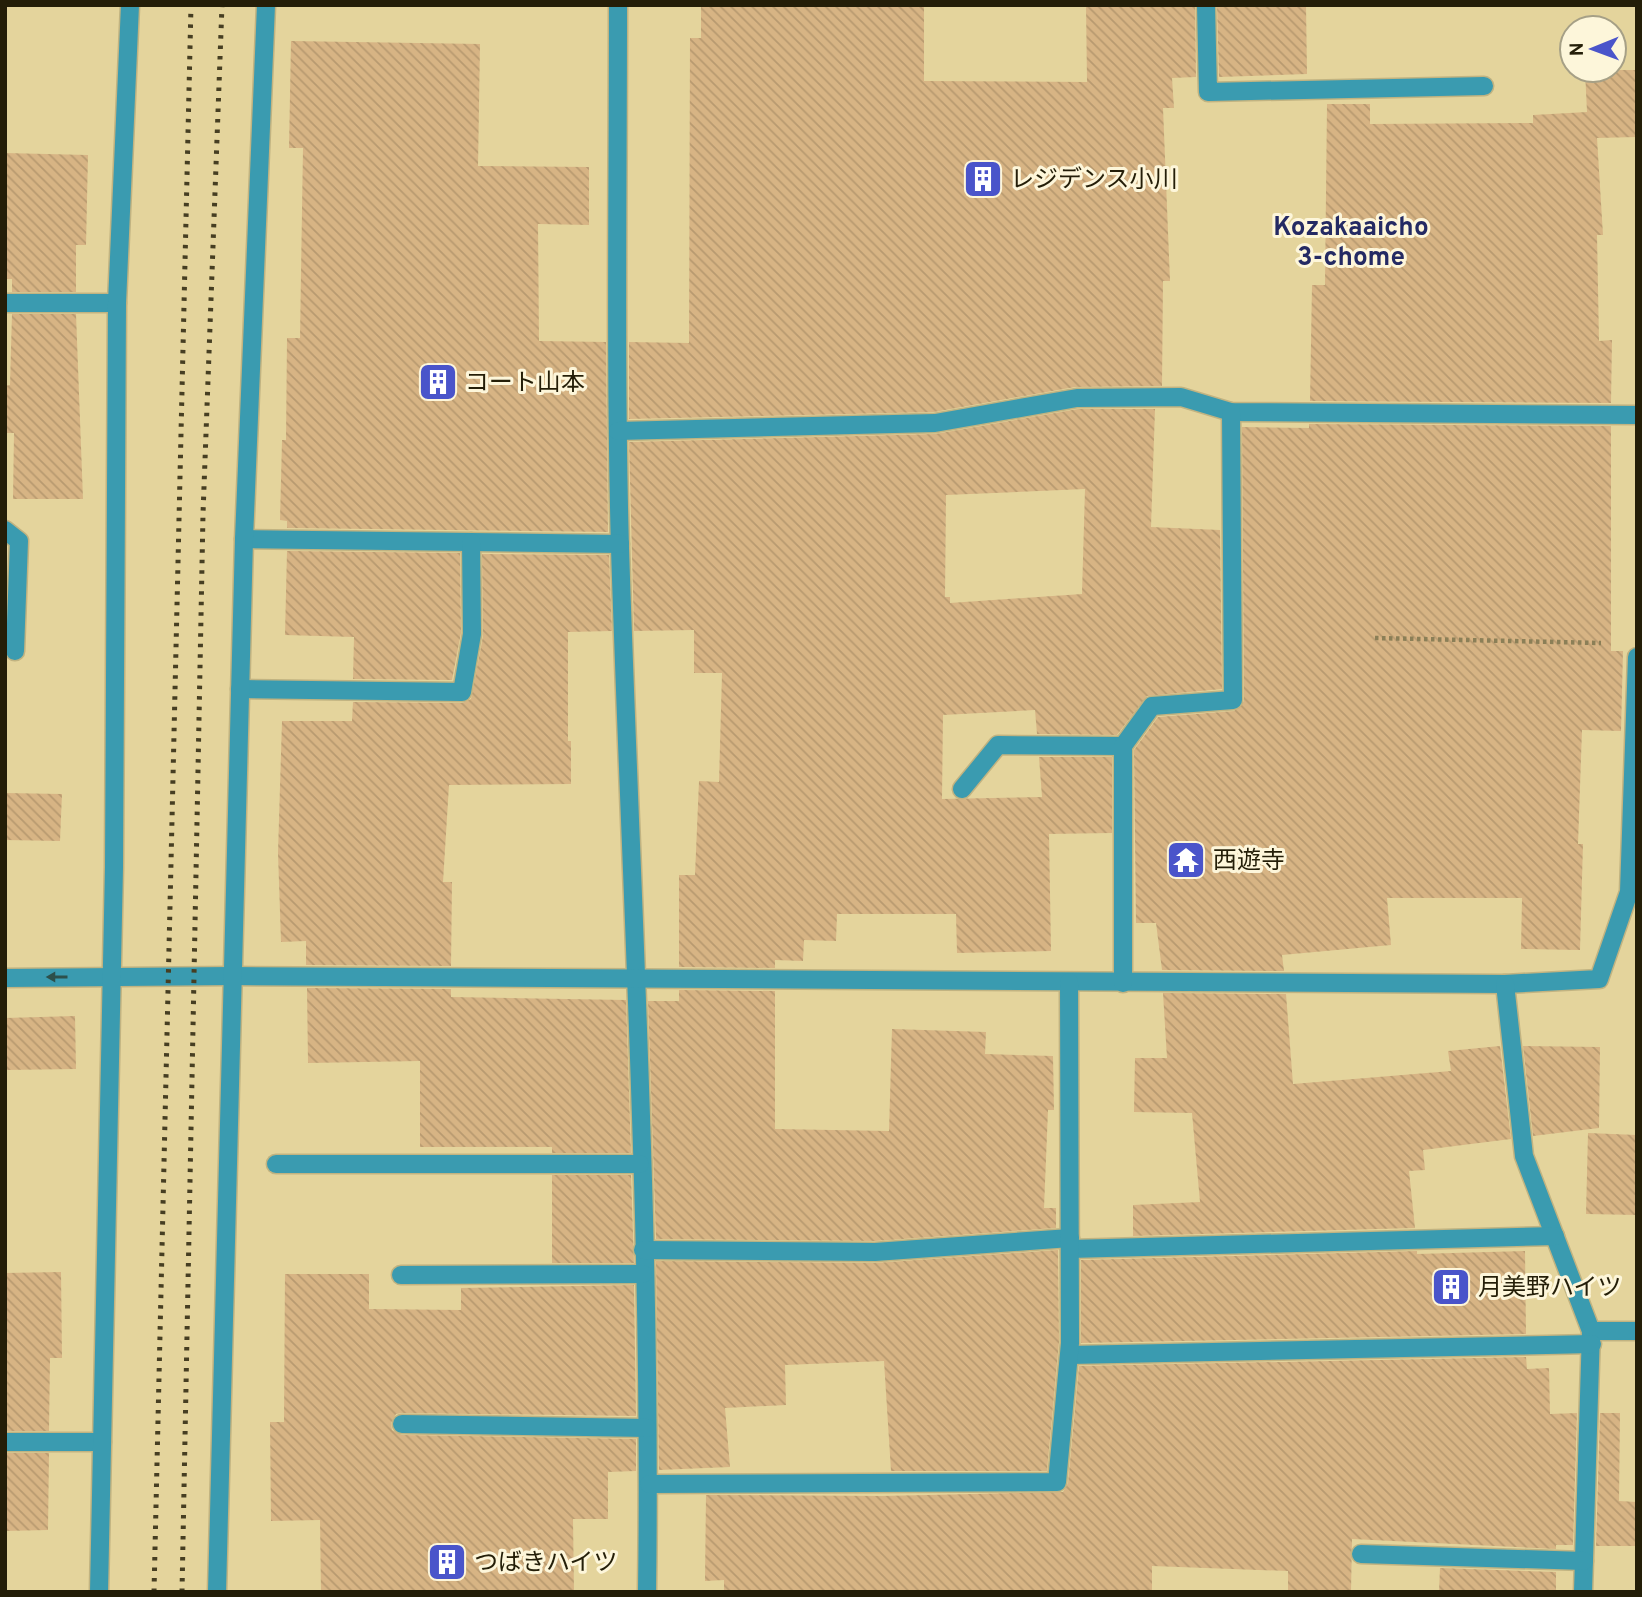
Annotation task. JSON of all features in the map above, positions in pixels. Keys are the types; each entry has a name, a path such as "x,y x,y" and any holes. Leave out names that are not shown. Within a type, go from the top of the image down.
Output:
{"street":[{"path":"99,1592 114,853 117,303 130,5"},
{"path":"217,1592 244,539 266,5"},
{"path":"618,5 620,544 636,978 649,1484 648,1592"},
{"path":"1206,5 1208,92 1484,86"},
{"path":"5,303 117,303"},
{"path":"618,431 935,423 1077,398 1181,397 1231,412 1637,415"},
{"path":"1123,983 1123,746 1152,706 1233,700 1231,412"},
{"path":"5,530 19,541 15,651"},
{"path":"244,539 620,544"},
{"path":"240,689 462,692 472,634 471,542"},
{"path":"5,978 233,976 1505,984 1599,979 1629,892 1637,657"},
{"path":"962,789 998,745 1123,746"},
{"path":"649,1484 1057,1482 1070,1355 1069,982"},
{"path":"1505,984 1524,1156 1591,1337 1583,1592"},
{"path":"276,1164 640,1164"},
{"path":"643,1250 876,1252 1070,1243 1555,1236"},
{"path":"401,1275 643,1274"},
{"path":"1070,1355 1591,1337 1637,1331"},
{"path":"402,1424 647,1428"},
{"path":"5,1442 102,1442"},
{"path":"1361,1554 1584,1561"}],"path":[{"path":"1375,638 1609,643"}],"building":[{"path":"701,5 924,5 924,81 1087,82 1086,5 1195,5 1196,77 1172,78 1174,108 1163,108 1170,281 1163,281 1162,386 1075,387 934,412 629,419 629,342 689,343 690,38 701,38"},
{"path":"1217,5 1306,5 1307,74 1219,77"},
{"path":"291,41 480,44 478,166 589,167 589,225 538,224 539,341 606,342 608,532 287,528 287,521 280,520 282,440 286,440 287,338 300,338 303,148 289,148"},
{"path":"1628,70 1637,70 1637,137 1597,138 1603,235 1597,235 1599,341 1612,340 1611,403 1310,401 1312,285 1325,285 1327,104 1370,104 1370,124 1533,123 1533,115 1587,112 1586,84 1628,84"},
{"path":"5,153 88,155 86,245 76,245 76,292 12,292 12,279 5,279"},
{"path":"12,314 76,314 83,499 13,499 14,433 5,433 5,386 10,385"},
{"path":"1078,409 1155,409 1151,527 1220,530 1222,689 1147,696 1117,735 1037,734 1035,710 943,715 942,799 1042,797 1039,757 1112,757 1112,833 1049,834 1051,951 957,953 956,914 837,914 836,941 804,940 803,961 775,960 775,968 679,967 679,875 695,875 699,781 719,782 722,673 694,673 694,630 634,631 629,442 935,434","holes":["1085,489 1082,594 950,603 950,597 945,597 946,495"]},
{"path":"1309,424 1611,426 1611,651 1623,651 1621,731 1582,730 1578,844 1583,844 1580,950 1521,949 1522,898 1387,898 1391,945 1282,955 1284,971 1162,970 1156,923 1136,923 1134,750 1158,717 1234,711 1244,701 1242,427 1309,428"},
{"path":"287,551 460,553 461,633 452,680 353,679 354,637 285,635"},
{"path":"482,554 609,555 612,631 568,632 568,741 571,741 571,784 449,785 443,882 452,882 451,966 306,965 306,941 281,942 278,853 282,721 352,721 353,702 462,703 471,699 483,636"},
{"path":"5,793 62,794 60,841 5,840"},
{"path":"307,988 451,989 451,997 626,1000 631,1153 552,1153 552,1147 420,1147 420,1061 308,1063"},
{"path":"679,990 775,991 775,1129 889,1131 892,1029 986,1032 985,1054 1053,1056 1054,1110 1048,1110 1044,1208 1056,1208 1056,1228 875,1241 656,1239 648,1001 679,1001"},
{"path":"1163,993 1286,994 1293,1084 1451,1071 1448,1051 1500,1046 1511,1139 1423,1150 1425,1170 1409,1171 1415,1228 1133,1236 1133,1205 1200,1202 1192,1113 1134,1112 1135,1058 1167,1058"},
{"path":"75,1016 76,1069 5,1070 5,1018"},
{"path":"1523,1046 1600,1047 1599,1128 1533,1136"},
{"path":"1588,1133 1637,1135 1637,1215 1586,1214"},
{"path":"552,1175 631,1175 634,1263 552,1263"},
{"path":"1058,1250 1059,1342 1047,1471 891,1471 884,1361 785,1365 786,1405 725,1408 730,1467 659,1470 656,1261 875,1263"},
{"path":"1417,1251 1417,1254 1525,1251 1526,1334 1081,1343 1081,1260"},
{"path":"61,1272 62,1358 50,1358 49,1431 5,1431 5,1273"},
{"path":"285,1274 369,1274 369,1309 461,1310 461,1288 634,1285 636,1416 402,1413 396,1414 391,1423 392,1430 402,1435 636,1439 636,1471 608,1472 608,1519 573,1519 574,1591 321,1592 320,1520 271,1521 270,1422 284,1422"},
{"path":"1526,1357 1527,1369 1549,1368 1550,1414 1577,1413 1573,1545 1556,1545 1556,1549 1352,1539 1351,1592 1288,1590 1288,1571 1152,1566 1152,1592 724,1592 724,1580 705,1581 706,1495 882,1496 1063,1492 1068,1483 1079,1366"},
{"path":"1600,1413 1620,1413 1619,1501 1637,1502 1637,1546 1596,1546"},
{"path":"5,1453 49,1453 48,1530 5,1531"},
{"path":"1440,1568 1556,1572 1556,1592 1439,1592"}],"railway":[{"path":"154,1592 191,5"},
{"path":"182,1592 203,514 222,5"}],"place":[{"name":"レジデンス小川","path":"983,179"},
{"name":"コート山本","path":"438,382"},
{"name":"西遊寺","path":"1186,860"},
{"name":"月美野ハイツ","path":"1451,1287"},
{"name":"つばきハイツ","path":"447,1562"}],"district":[{"name":"Kozakaaicho 3-chome","path":"1351,241"}]}
